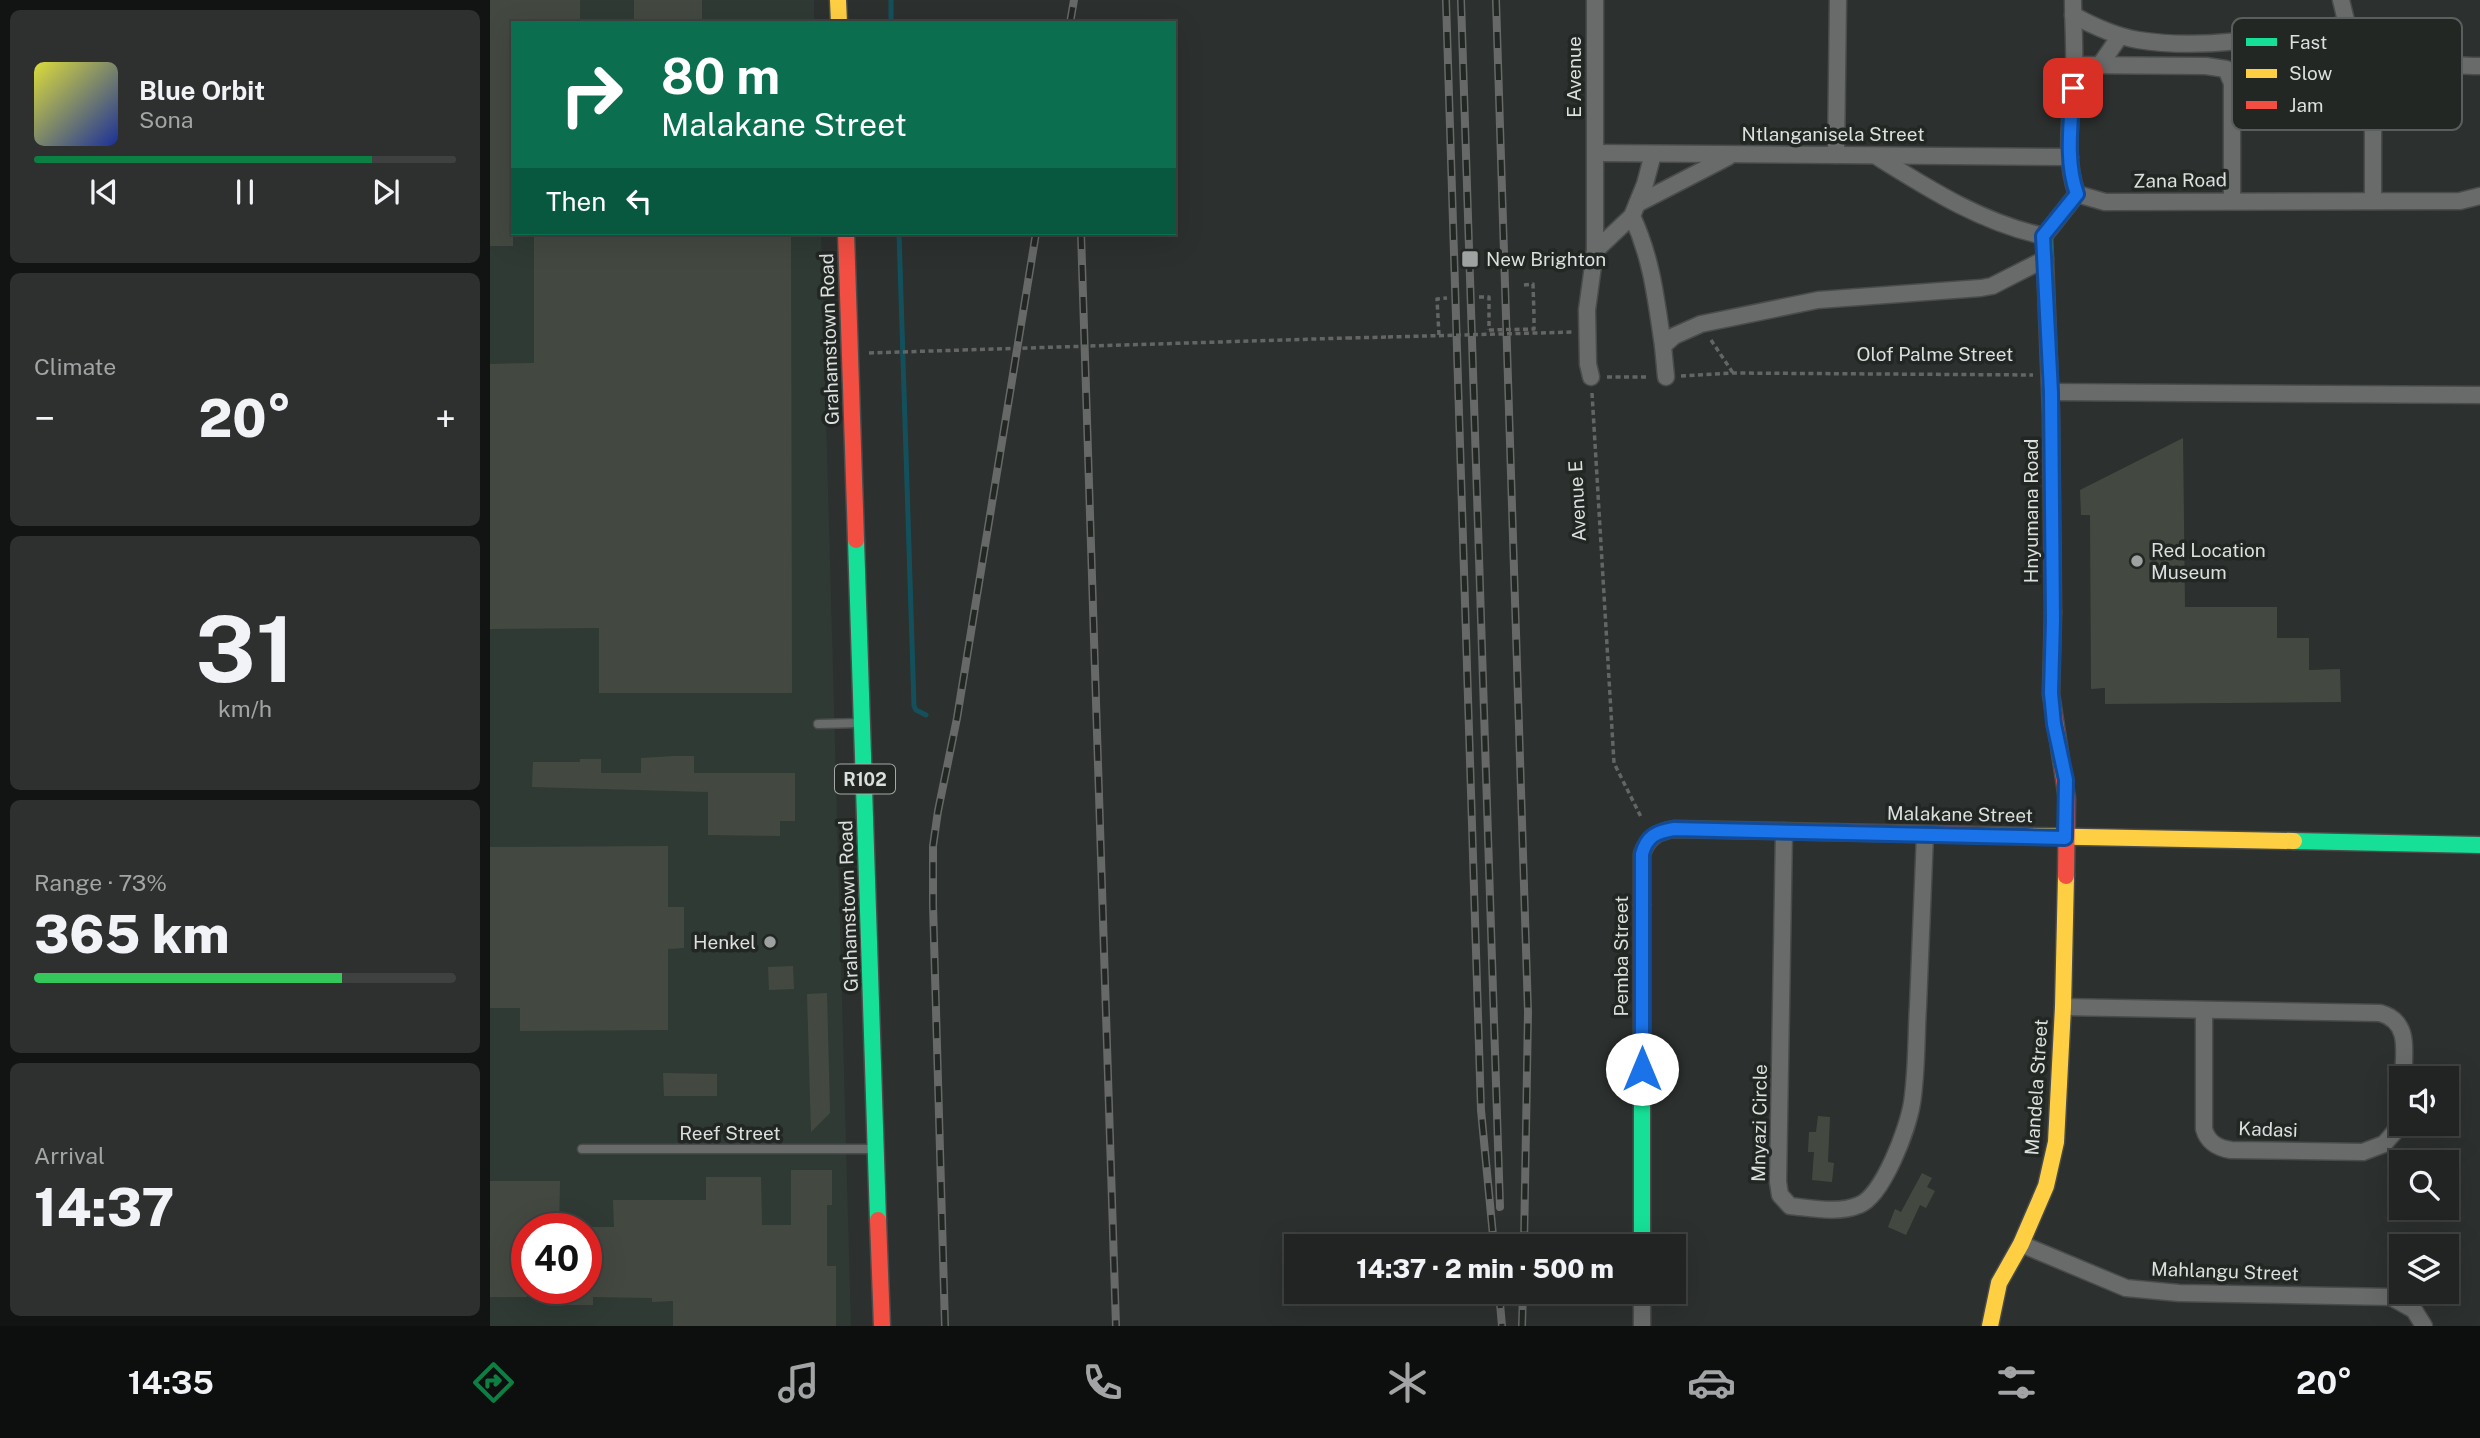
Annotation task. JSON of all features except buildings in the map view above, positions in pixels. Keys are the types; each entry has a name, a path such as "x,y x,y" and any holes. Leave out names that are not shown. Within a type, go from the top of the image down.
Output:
{"street":[{"path":"838,0 839,21"},
{"name":"E Avenue","path":"1595,0 1595,153"},
{"path":"1836,155 1838,0"},
{"path":"2341,0 2345,18"},
{"path":"2073,7 2099,29 2120,36 2139,40 2232,41"},
{"path":"1874,155 1939,195 1972,211 2023,232 2043,236 2077,194 2071,176 2070,157 2074,65 2073,7"},
{"path":"2100,65 2120,36"},
{"path":"2074,65 2206,66 2226,69 2232,83 2232,200"},
{"path":"2462,66 2480,66"},
{"path":"2373,130 2373,199"},
{"path":"1591,377 1588,364 1587,310 1595,251 1595,153"},
{"name":"Ntlanganisela Street","path":"1595,153 2070,157"},
{"path":"1653,154 1634,210 1653,273 1666,377"},
{"path":"1595,251 1634,210 1730,156"},
{"name":"Zana Road","path":"2077,194 2105,202 2373,199 2460,201 2480,196"},
{"name":"Grahamstown Road","path":"846,235 882,1326"},
{"name":"Hnyumana Road","path":"2043,236 2051,392 2051,693 2055,731 2066,780 2065,838"},
{"path":"1663,346 1675,336 1700,324 1818,300 1992,286 2045,259"},
{"path":"2051,392 2480,395"},
{"name":"Malakane Street","path":"1655,834 1674,829 2480,845"},
{"name":"Mnyazi Circle","path":"1784,831 1778,1182 1780,1195 1790,1206 1822,1209 1860,1205 1870,1198 1886,1173 1909,1118 1915,1057 1925,835"},
{"name":"Pemba Street","path":"1642,1234 1642,854 1655,834"},
{"name":"Mandela Street","path":"1990,1326 1999,1283 2021,1244 2046,1185 2056,1142 2063,1007 2065,838"},
{"path":"2063,1007 2372,1012 2388,1015 2399,1025 2405,1041 2404,1066"},
{"name":"Kadasi","path":"2204,1011 2204,1129 2216,1146 2231,1150 2363,1152 2384,1144 2391,1136"},
{"name":"Mahlangu Street","path":"2021,1244 2126,1288 2179,1293 2391,1297 2414,1310 2424,1326"},
{"path":"1642,1304 1642,1326"}],"lane":[{"path":"818,724 863,723"},
{"name":"Reef Street","path":"582,1149 877,1149"}],"path":[{"path":"1479,297 1489,297 1489,330 1534,329 1533,284 1524,285"},
{"path":"1439,335 1437,299 1447,298"},
{"path":"1700,324 1733,373"},
{"path":"896,352 1574,332"},
{"name":"Olof Palme Street","path":"1591,377 1666,377 1733,373 2040,375 2051,392"},
{"name":"Avenue E","path":"1591,377 1614,763 1641,818 1655,834"}],"shaded area":[{"path":"490,0 814,0 814,21 511,21 511,235 821,235 851,1326 490,1326"}],"waterway":[{"path":"891,0 891,21"},
{"path":"899,235 914,706 926,715"}],"railway":[{"path":"1070,21 1074,0"},
{"path":"1446,0 1481,1110 1493,1234"},
{"path":"1461,0 1500,1207"},
{"path":"1496,0 1528,1012 1524,1234"},
{"path":"945,1326 933,846 957,718 1036,235"},
{"path":"1081,235 1116,1326"},
{"path":"1500,1304 1502,1326"},
{"path":"1522,1326 1523,1304"}],"traffic: fast":[{"path":"2053,613 2051,414 2044,236 2077,194"},
{"path":"856,540 878,1220"},
{"path":"2294,841 2480,845"},
{"path":"1642,905 1642,1234"}],"traffic: slow":[{"path":"838,0 839,21"},
{"path":"2027,836 2294,841"},
{"path":"1990,1326 1999,1283 2021,1244 2046,1186 2056,1142 2066,876"}],"traffic: jam":[{"path":"846,235 856,540"},
{"path":"2053,613 2051,694 2067,799 2066,876"},
{"path":"1642,905 1644,848 1654,836 1674,829 2027,836"},
{"path":"878,1220 882,1326"}],"place":[{"name":"New Brighton","path":"1470,259"},
{"name":"Red Location Museum","path":"2137,561"},
{"name":"Henkel","path":"770,942"}],"route":[{"path":"1642,1069 1642,854 1650,837 1674,829 2065,838 2066,780 2054,724 2051,693 2051,392 2043,236 2077,194 2071,176 2070,157 2073,88"}]}
